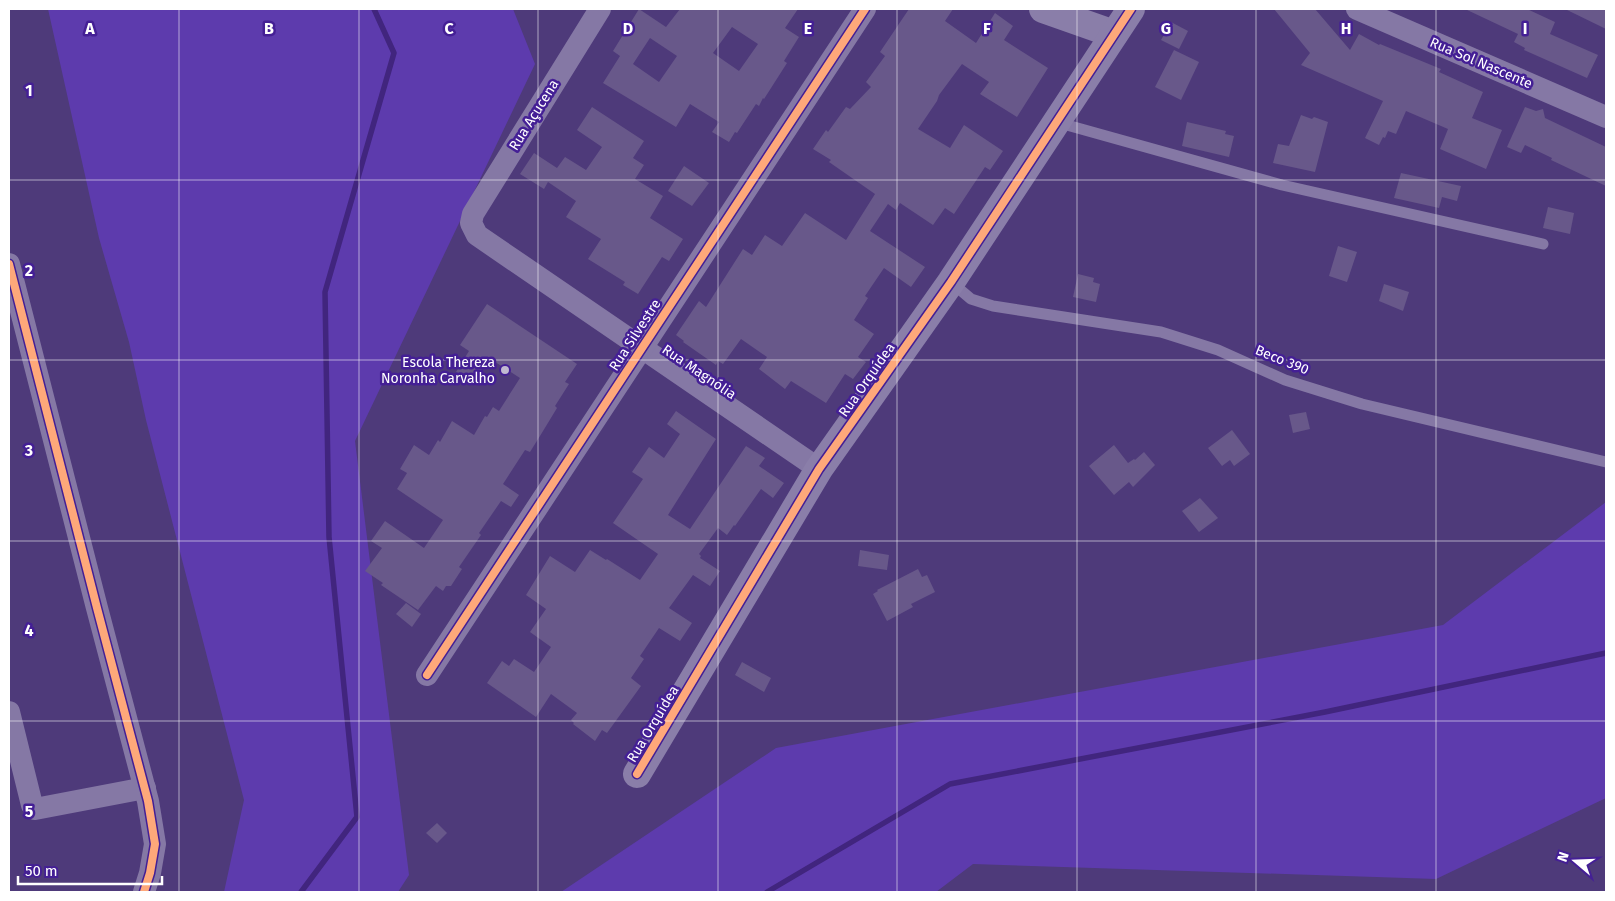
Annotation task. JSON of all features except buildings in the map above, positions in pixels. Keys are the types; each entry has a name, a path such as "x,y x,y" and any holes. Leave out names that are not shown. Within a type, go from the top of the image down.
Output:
{"street":[{"name":"Rua Açucena","path":"471,223 473,214 600,9"},
{"name":"Rua Silvestre","path":"427,675 866,9"},
{"path":"1043,9 1114,34"},
{"name":"Rua Orquídea","path":"637,774 819,469 951,282 1131,9"},
{"name":"Rua Sol Nascente","path":"1356,9 1606,117"},
{"name":"Rua Magnólia","path":"471,223 477,235 819,469"},
{"path":"9,264 145,788 155,844 150,873 144,892"},
{"path":"9,712 32,805 36,809 145,788"}],"lane":[{"path":"1056,122 1282,186 1543,244"},
{"name":"Beco 390","path":"951,282 971,299 993,306 1161,332 1218,350 1285,380 1362,404 1606,462"}],"shaded area":[{"path":"48,9 513,9 535,64 355,441 409,875 398,892 224,892 244,800 146,420 129,342 99,238"},
{"path":"1606,502 1606,798 1436,879 973,864 936,892 561,892 776,748 1443,625"}],"waterway":[{"path":"301,892 357,817 329,537 325,292 394,53 374,9"},
{"path":"767,892 950,784 1325,712 1606,653"}],"cycle path":[{"path":"427,675 865,9"},
{"path":"637,774 819,469 951,282 1131,9"},
{"path":"9,264 148,801 155,844 150,873 144,892"}],"place":[{"name":"Escola Thereza Noronha Carvalho","path":"505,370"}]}
